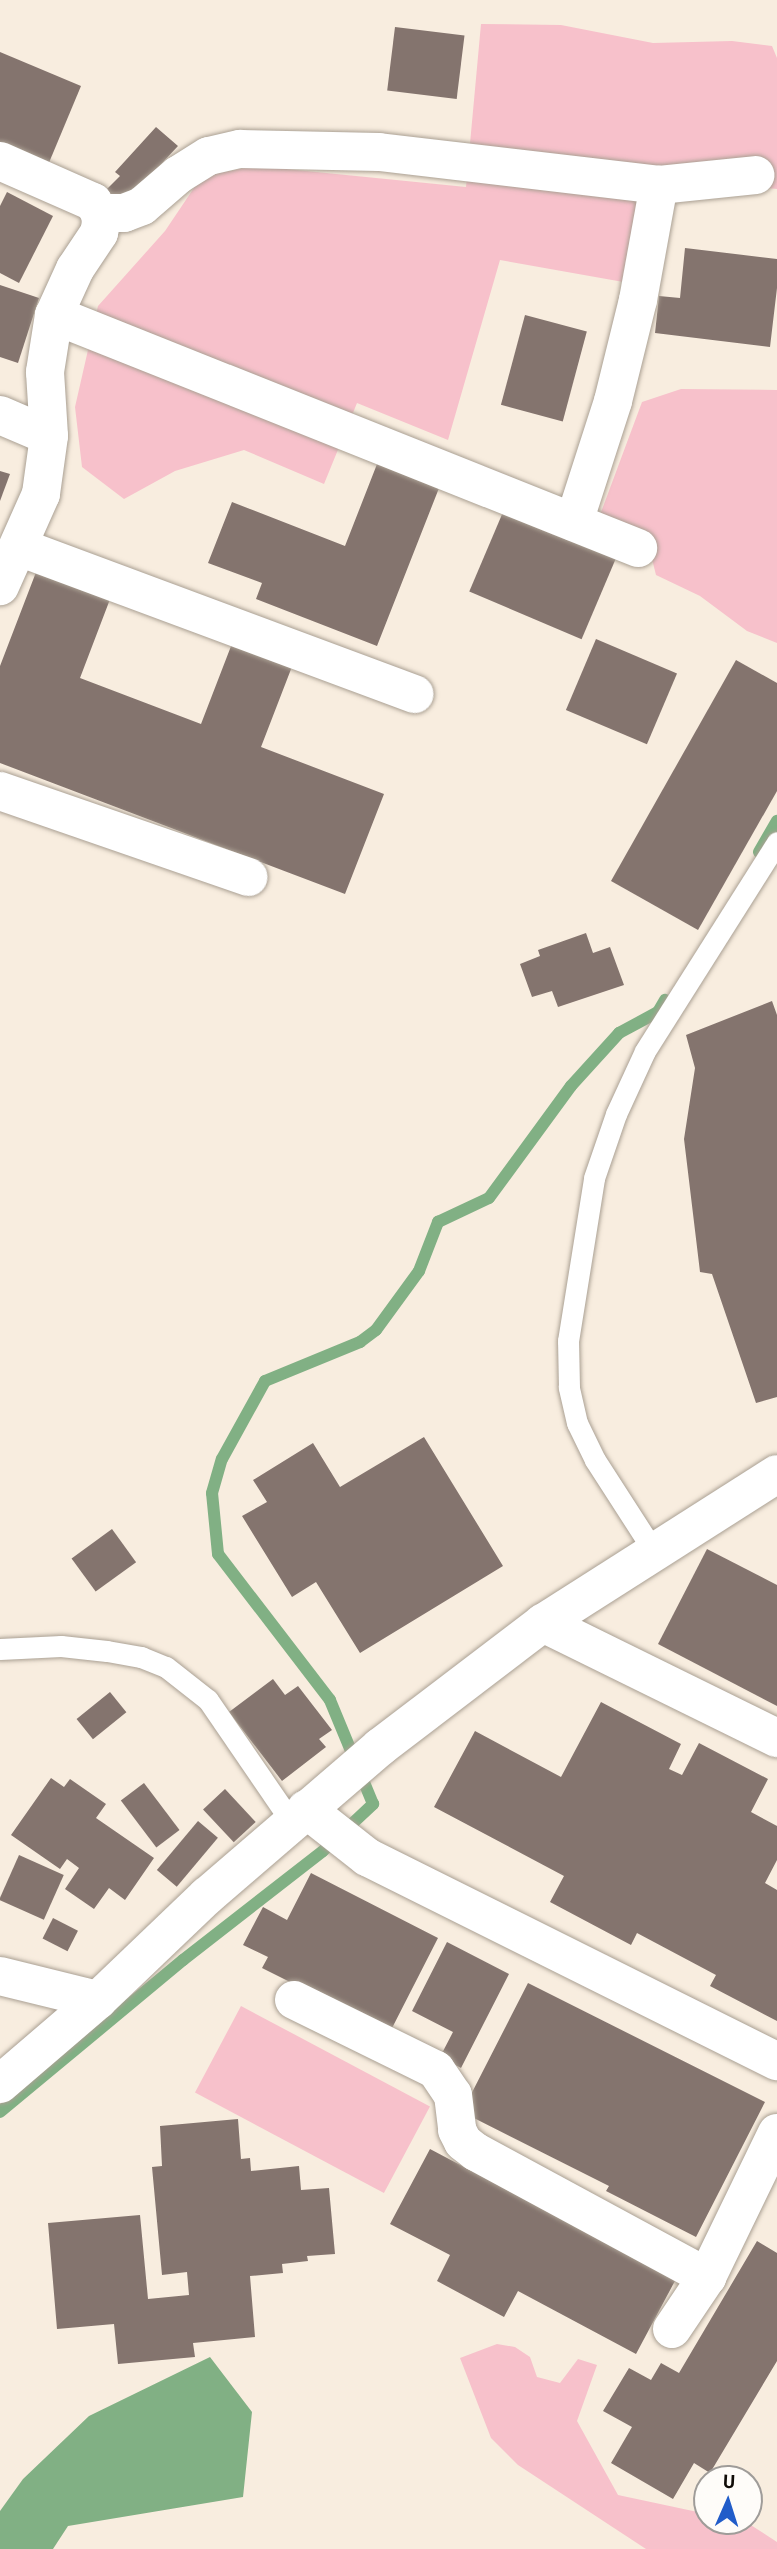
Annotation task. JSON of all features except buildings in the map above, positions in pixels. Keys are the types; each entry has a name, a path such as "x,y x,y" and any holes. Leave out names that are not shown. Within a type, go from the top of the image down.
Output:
{"street":[{"path":"100,213 124,213 142,206 178,175 209,156 240,149 379,152 659,185 755,175"},
{"path":"0,161 81,195 93,202 100,213 99,233 75,269 54,315 45,372 49,436 41,495 0,586"},
{"path":"574,522 613,401 638,300 659,185"},
{"path":"54,315 638,548"},
{"path":"0,415 49,436"},
{"path":"19,547 415,694"},
{"path":"0,791 249,877"},
{"path":"0,2084 98,2000 207,1896 308,1820 343,1778 380,1746 542,1623 653,1550 777,1474"},
{"path":"542,1623 777,1738"},
{"path":"308,1820 367,1857 777,2061"},
{"path":"0,1976 98,2000"},
{"path":"294,2000 436,2070 453,2095 457,2130 463,2141 476,2151 707,2277"},
{"path":"672,2329 707,2277 777,2133"}],"lane":[{"path":"653,1550 595,1460 577,1423 569,1387 568,1341 594,1178 617,1114 645,1051 777,842"},
{"path":"0,1649 61,1646 141,1657 166,1667 208,1700 308,1820"}],"shaded area":[{"path":"481,24 561,25 653,43 732,41 772,46 777,58 777,189 672,178 629,283 500,260 448,440 357,403 324,484 244,450 175,471 124,499 82,467 75,407 98,306 165,231 202,176 256,166 466,187"},
{"path":"681,389 777,390 777,643 747,631 700,596 656,575 647,539 600,515 642,402"},
{"path":"241,2006 430,2106 384,2193 195,2093"},
{"path":"497,2344 515,2347 530,2357 537,2377 560,2383 578,2359 597,2365 577,2421 618,2495 693,2511 693,2535 763,2533 777,2542 777,2549 646,2549 518,2465 491,2438 460,2358"},
{"path":"210,2357 252,2412 243,2497 68,2526 53,2549 0,2549 0,2511 23,2479 89,2416"}],"waterway":[{"path":"759,852 777,821"},
{"path":"0,2112 183,1960 323,1851 373,1804 330,1700 218,1554 212,1493 222,1459 265,1381 360,1342 376,1330 419,1271 438,1222 489,1198 571,1086 619,1033 658,1012 665,1000"}]}
